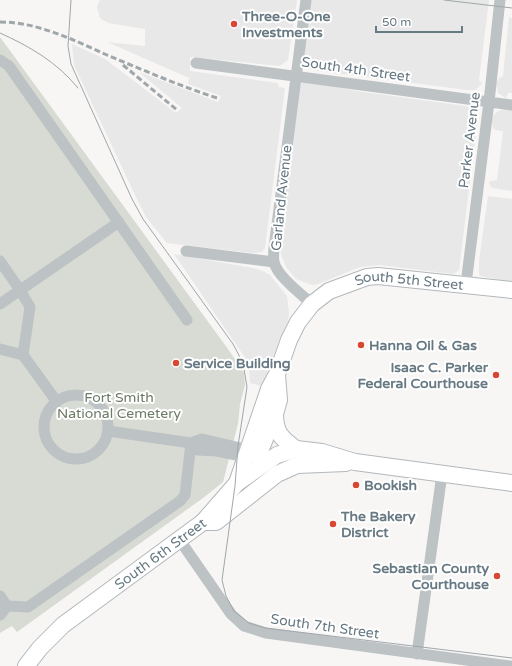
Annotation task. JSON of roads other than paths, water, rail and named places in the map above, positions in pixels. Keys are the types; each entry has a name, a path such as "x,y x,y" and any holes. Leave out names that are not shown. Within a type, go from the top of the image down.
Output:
{"main road":[{"name":"South 5th Street","path":"312,304 329,291 367,277 378,276 512,290"},
{"path":"202,522 215,515 233,498 252,473 252,452 269,389 277,374 289,340 298,322 312,304"},
{"path":"202,522 237,483 252,452 275,414 279,400 277,374"},
{"path":"275,414 275,423 278,432 284,441 296,449"},
{"path":"252,452 269,447 296,449"},
{"name":"South 6th Street","path":"237,483 277,455 296,449 322,452 355,462 512,483"},
{"name":"South 6th Street","path":"26,666 40,648 63,625 202,522 216,522 277,474 297,465 325,465 355,462"}],"street":[{"name":"Garland Avenue","path":"306,0 295,76 275,240 274,262 284,278 312,304"},
{"name":"Parker Avenue","path":"466,284 489,102 500,0"},
{"path":"0,60 9,66 120,222 187,320"},
{"name":"South 4th Street","path":"196,63 512,105"},
{"path":"0,304 120,222"},
{"path":"186,251 274,262"},
{"path":"0,261 30,307 23,355"},
{"path":"0,349 23,355 57,402"},
{"path":"75,395 85,396 92,400 105,413 108,423 108,431 100,449 84,459 75,460 68,459 60,455 52,448 47,441 44,431 44,422 52,406 57,402 65,397 75,395"},
{"path":"108,431 191,443 202,439 252,452"},
{"path":"7,606 28,607 180,501 185,495 191,443"},
{"path":"417,654 442,474"},
{"name":"South 7th Street","path":"179,539 231,614 244,626 266,633 510,666"},
{"path":"0,596 7,606"},
{"path":"0,616 7,606"}],"tram line":[{"path":"71,0 68,46 71,64 132,199 143,219 233,344 243,363 247,387 238,446 235,486 222,580 226,596 234,611 249,623 265,628 512,658"},
{"path":"444,0 512,8"},
{"path":"0,33 32,49 52,63 78,88"}],"railway":[{"path":"0,22 41,28 162,78 217,98"},
{"path":"123,65 177,110"}],"place":[{"name":"Three-O-One Investments","path":"234,24"},
{"name":"Hanna Oil & Gas","path":"361,345"},
{"name":"Service Building","path":"176,363"},
{"name":"Isaac C. Parker Federal Courthouse","path":"496,375"},
{"name":"Bookish","path":"356,485"},
{"name":"The Bakery District","path":"333,524"},
{"name":"Sebastian County Courthouse","path":"497,576"}],"park label":[{"name":"Fort Smith National Cemetery","path":"119,406"}]}
